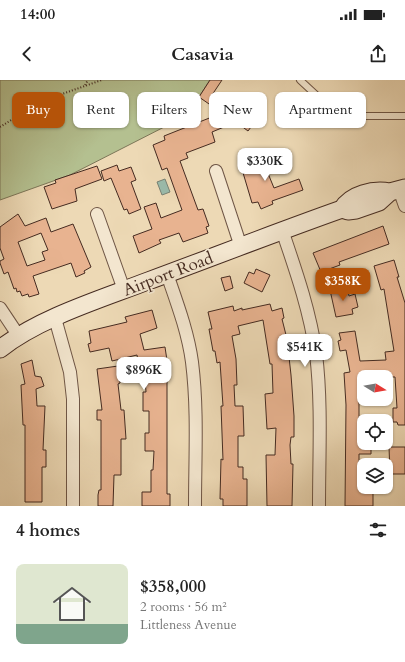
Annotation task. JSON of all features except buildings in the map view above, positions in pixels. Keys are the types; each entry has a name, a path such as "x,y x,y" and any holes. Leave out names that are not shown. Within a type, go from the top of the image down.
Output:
{"street":[{"path":"216,171 241,247"},
{"path":"398,190 405,206"},
{"name":"Airport Road","path":"0,349 18,335 124,290 241,247 282,230 342,209 348,211 356,210 379,202 398,190"},
{"path":"97,214 124,290"},
{"path":"282,230 299,280 309,317 316,354 318,391 319,506"},
{"path":"167,274 186,329 192,362 196,404 195,506"},
{"path":"0,308 18,335"},
{"path":"55,318 70,372 73,399 73,506"}],"lane":[{"path":"300,80 328,106 347,116 405,116"}],"path":[{"path":"85,85 88,80"},
{"path":"0,127 42,101 102,80"}],"green space":[{"path":"0,80 210,80 201,94 201,92 137,92 137,128 162,128 70,175 0,200"}],"shaded area":[{"path":"165,179 170,192 162,195 157,182"}]}
